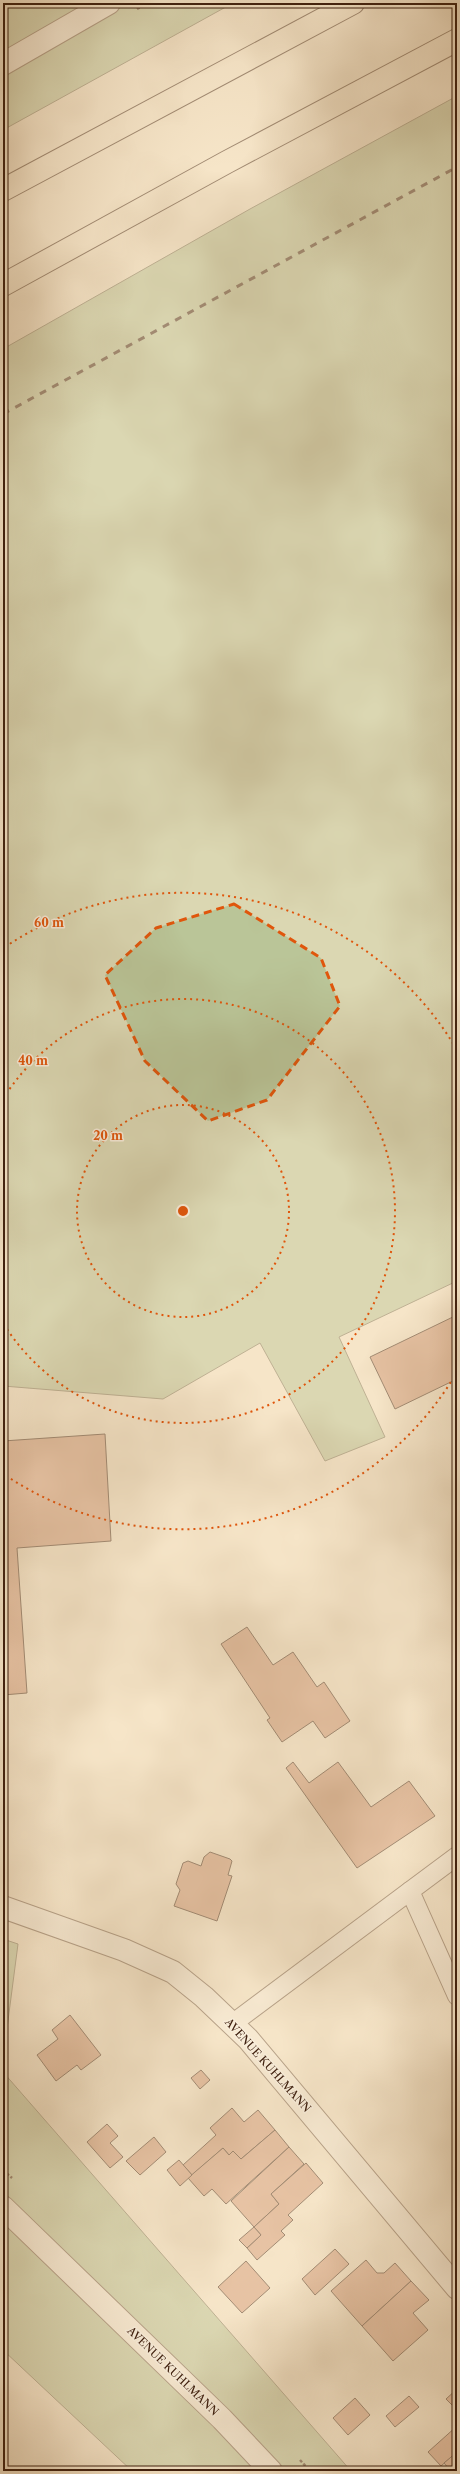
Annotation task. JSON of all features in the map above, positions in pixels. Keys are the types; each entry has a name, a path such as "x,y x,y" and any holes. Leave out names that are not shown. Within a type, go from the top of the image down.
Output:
{"highway":[{"path":"3,190 353,3"},
{"path":"3,285 220,166 457,40"}],"street":[{"path":"3,64 109,3"},
{"name":"AVENUE KUHLMANN","path":"3,1907 124,1950 173,1972 204,1997 232,2024 312,2115 457,2288"},
{"name":"AVENUE KUHLMANN","path":"3,2207 222,2419 271,2471"}],"lane":[{"path":"232,2024 457,1856"},
{"path":"410,1891 457,1996"}],"highlighted area":[{"path":"234,904 321,958 340,1006 267,1100 208,1121 145,1061 105,975 156,928"}],"green space":[{"path":"3,3 233,3 3,130"},
{"path":"457,96 457,1281 339,1337 385,1437 325,1461 260,1343 163,1399 3,1386 3,349 250,209"},
{"path":"3,1939 18,1944 3,2059"},
{"path":"3,2072 351,2471 132,2471 3,2350"}],"building":[{"path":"457,1315 457,1379 395,1409 370,1357"},
{"path":"105,1434 111,1541 17,1548 27,1693 3,1695 3,1441"},
{"path":"247,1627 273,1665 293,1652 317,1687 324,1682 350,1721 325,1738 313,1721 282,1742 267,1720 270,1718 221,1644"},
{"path":"293,1762 309,1783 338,1762 371,1807 409,1781 435,1816 357,1868 286,1768"},
{"path":"210,1852 232,1861 228,1875 232,1876 217,1921 174,1906 180,1890 176,1884 183,1863 188,1861 201,1866 204,1857"},
{"path":"70,2015 101,2055 81,2070 77,2065 56,2081 37,2055 58,2039 52,2030"},
{"path":"201,2070 210,2080 200,2089 191,2078"},
{"path":"232,2108 244,2122 258,2110 275,2130 241,2159 233,2151 229,2155 223,2148 192,2175 183,2165 216,2135 210,2128"},
{"path":"107,2124 118,2136 110,2143 123,2157 110,2168 87,2142"},
{"path":"275,2130 289,2147 226,2204 212,2189 204,2196 188,2178 223,2148 229,2155 233,2151 241,2159"},
{"path":"154,2137 166,2152 140,2175 126,2161"},
{"path":"289,2147 304,2164 271,2194 279,2204 254,2227 231,2201"},
{"path":"179,2160 192,2175 180,2186 167,2170"},
{"path":"306,2163 323,2183 288,2215 293,2220 281,2231 285,2235 257,2260 247,2248 261,2235 254,2227 279,2204 271,2194"},
{"path":"254,2227 261,2235 247,2248 239,2240"},
{"path":"335,2249 349,2264 315,2295 302,2279"},
{"path":"366,2260 377,2273 384,2273 395,2263 411,2281 362,2326 331,2291"},
{"path":"246,2261 270,2288 242,2313 218,2287"},
{"path":"411,2281 429,2300 413,2313 428,2330 393,2361 362,2326"},
{"path":"457,2389 457,2402 452,2405 446,2399"},
{"path":"409,2396 419,2407 395,2427 386,2416"},
{"path":"355,2398 370,2415 348,2435 333,2418"},
{"path":"457,2426 457,2452 441,2466 428,2452"},
{"path":"457,2452 457,2464 450,2470 444,2463"}],"railway":[{"path":"3,414 457,167"}]}
